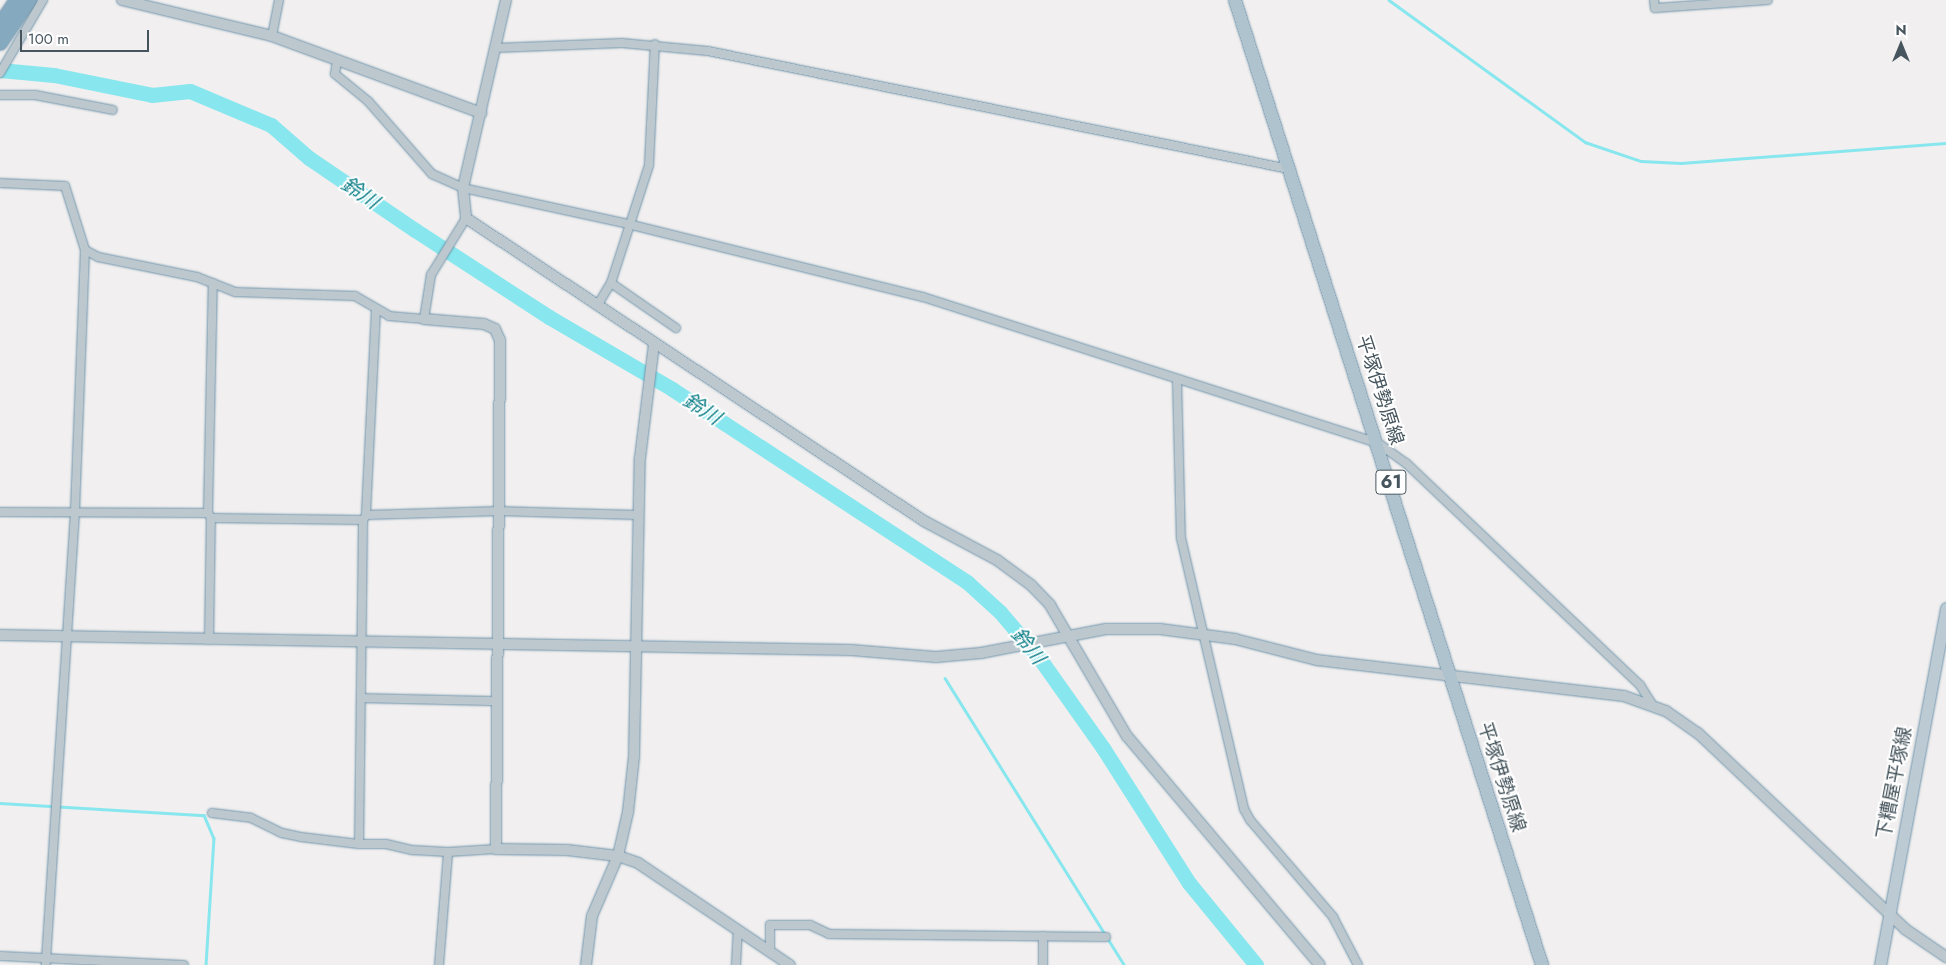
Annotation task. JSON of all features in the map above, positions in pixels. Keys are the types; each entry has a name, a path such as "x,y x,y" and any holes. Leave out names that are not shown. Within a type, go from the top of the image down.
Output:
{"highway":[{"path":"0,24 17,0"},
{"path":"0,43 29,0"}],"main road":[{"name":"平塚伊勢原線","path":"1235,0 1378,443 1542,965"},
{"name":"下糟屋平塚線","path":"1880,965 1887,912 1946,608"}],"street":[{"path":"0,74 43,0"},
{"path":"122,0 272,36 481,112"},
{"path":"272,36 279,0"},
{"path":"424,319 431,275 466,218 463,188 506,0"},
{"path":"1654,0 1655,8 1768,0"},
{"path":"495,48 655,44 799,69 1289,169"},
{"path":"597,306 611,283 632,225 649,165 655,44"},
{"path":"337,60 336,74 368,101 432,174 463,188 632,225 923,297 1378,443 1406,463 1640,685 1652,704"},
{"path":"0,95 35,95 113,110"},
{"path":"0,183 66,186 85,250 74,512 47,962"},
{"path":"466,218 597,306 654,347 924,521 1012,571 1050,605 1138,751 1320,965"},
{"path":"85,250 98,257 213,283 235,292 355,296 366,300 389,316 484,324 495,329 500,340 496,850"},
{"path":"209,640 213,283"},
{"path":"611,283 676,328"},
{"path":"359,844 365,517 376,308"},
{"path":"586,965 592,916 618,856 628,812 634,757 637,515 645,406 654,347"},
{"path":"1177,379 1181,538 1244,809 1250,820 1333,917 1358,965"},
{"path":"0,512 365,517 500,511 637,515"},
{"path":"0,635 209,640 498,642 851,650 936,657 985,652 1106,629 1203,632 1317,660 1600,692 1652,704 1698,733 1887,912 1927,946 1946,957"},
{"path":"362,698 497,701"},
{"path":"212,813 252,818 291,835 359,844 386,844 412,850 448,852 567,850 618,856 638,863 790,965"},
{"path":"439,965 448,852"},
{"path":"770,950 770,925 810,925 829,934 1106,937"},
{"path":"736,965 738,931"},
{"path":"1043,965 1044,936"},
{"path":"0,956 47,962 184,965"}],"waterway":[{"path":"1389,0 1585,142 1641,161 1681,163 1946,143"},
{"name":"鈴川","path":"0,70 54,75 152,95 190,91 271,125 309,158 415,230 549,317 672,389 967,582 1000,612 1040,659 1103,748 1189,883 1256,965"},
{"path":"945,678 1124,965"},
{"path":"0,803 204,815 214,838 206,965"}]}
